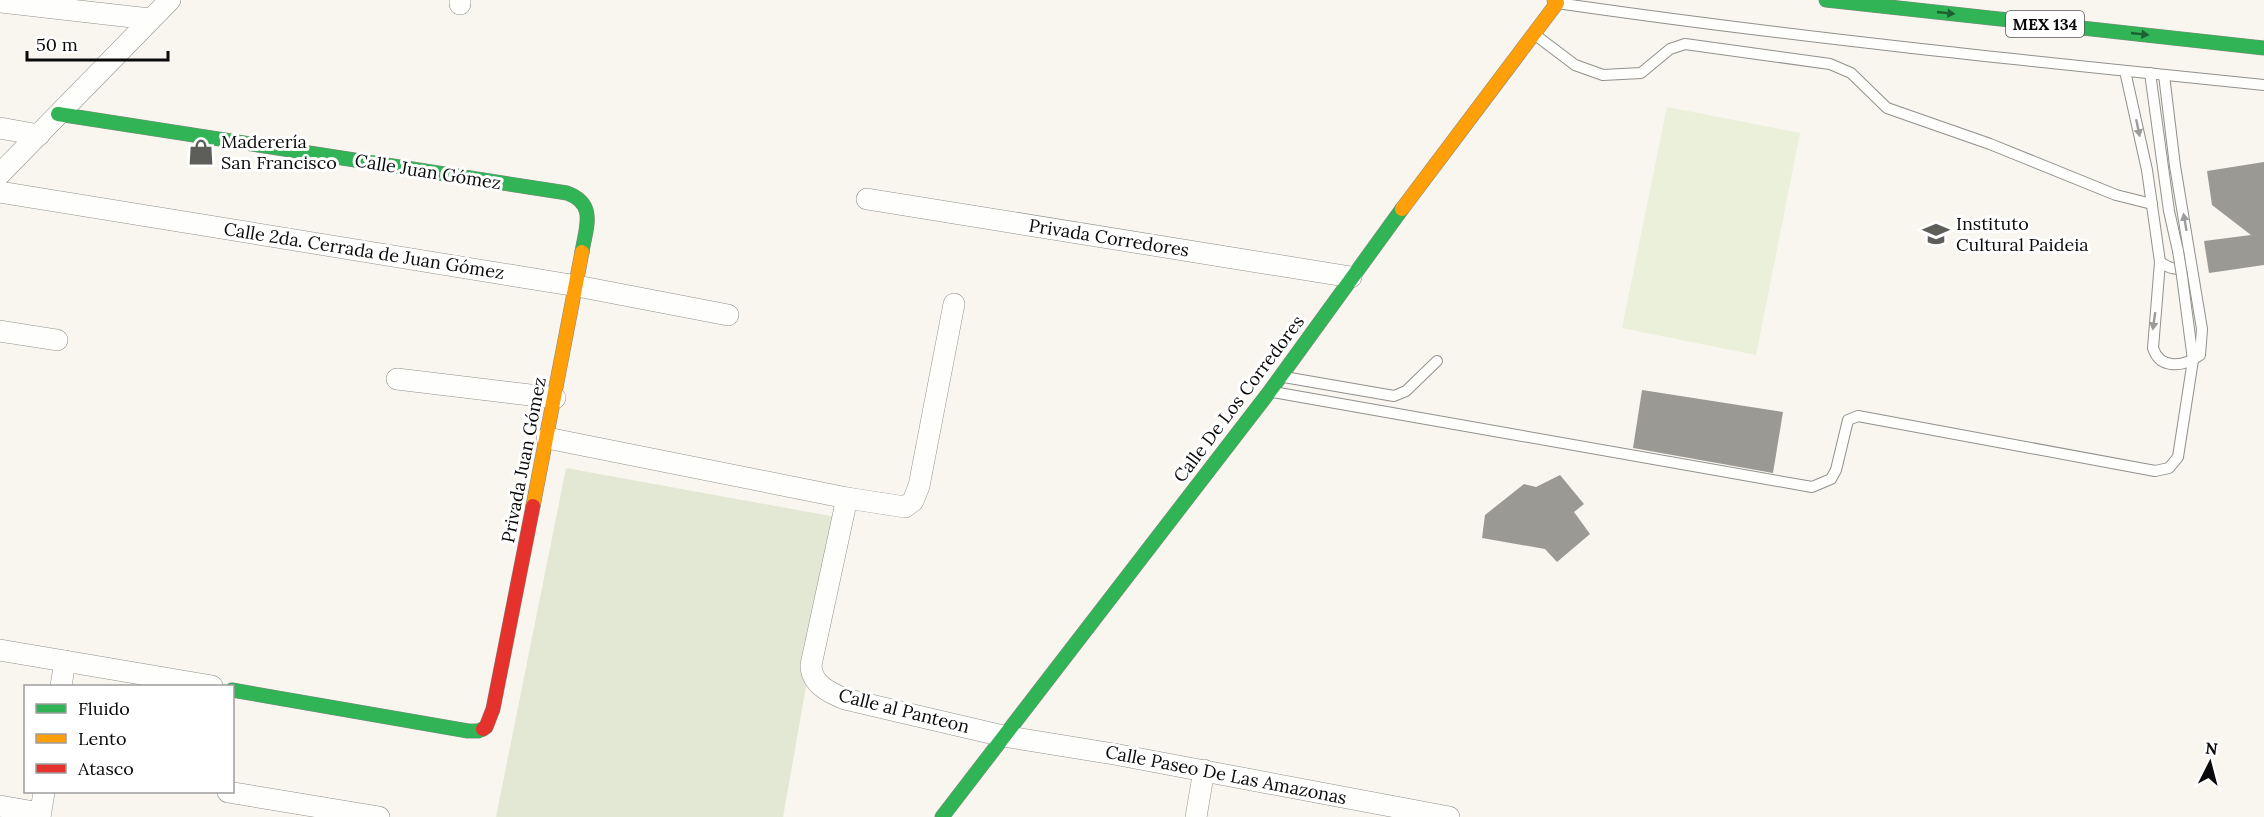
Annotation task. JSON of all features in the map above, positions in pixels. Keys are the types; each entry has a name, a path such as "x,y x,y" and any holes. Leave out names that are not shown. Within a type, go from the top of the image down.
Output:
{"main road":[{"name":"MEX 134","path":"1826,0 2264,48"},
{"name":"Calle De Los Corredores","path":"942,817 1270,391 1351,277 1534,34 1555,2"},
{"name":"Calle Juan Gómez","path":"58,114 555,192 576,196 583,200"},
{"name":"Privada Juan Gómez","path":"234,690 468,731 478,731 486,727 493,709 577,286 588,213 583,200"}],"street":[{"path":"0,174 170,0"},
{"path":"0,2 150,19"},
{"path":"0,128 39,135"},
{"name":"Calle 2da. Cerrada de Juan Gómez","path":"0,192 577,286 728,315"},
{"name":"Privada Corredores","path":"867,199 1351,277"},
{"path":"547,438 847,498 905,507 913,501 919,486 954,304"},
{"path":"0,331 57,340"},
{"path":"397,379 555,399"},
{"name":"Calle al Panteon","path":"847,498 811,665 815,679 828,691 845,699 1003,736"},
{"path":"0,650 201,685"},
{"path":"61,685 65,661"},
{"name":"Calle Paseo De Las Amazonas","path":"1003,736 1204,770 1449,817"},
{"path":"1196,817 1204,770"},
{"path":"0,806 40,815 44,793"},
{"path":"234,793 380,817"}],"lane":[{"path":"1555,2 1720,27 1836,41 2264,86"},
{"path":"1534,34 1575,66 1603,75 1641,73 1670,49 1685,44 1830,64 1851,74 1887,108 1990,144 2116,195 2152,204"},
{"path":"2125,71 2147,170 2160,262 2152,348 2155,356 2163,363 2173,365 2193,360 2200,355 2202,329 2175,166 2164,75"},
{"path":"1270,391 1812,487 1831,479 1836,470 1848,420 1858,416 2141,470 2156,471 2169,468 2178,457 2193,360 2178,251 2167,200 2150,74"},
{"path":"2160,262 2178,269 2192,260"},
{"path":"1280,376 1394,396 1406,391 1437,361"}],"green space":[{"path":"1667,107 1800,133 1756,355 1622,328"},
{"path":"566,468 836,517 783,817 496,817"}],"building":[{"path":"2264,162 2264,265 2209,273 2204,241 2251,235 2212,205 2207,171"},
{"path":"1642,390 1783,412 1773,473 1633,448"},
{"path":"1560,475 1584,504 1574,512 1590,534 1557,562 1545,549 1482,538 1485,515 1524,484 1536,487"}],"traffic: fast":[{"path":"1826,0 2264,48"},
{"path":"58,114 567,193 583,203 586,210 587,225 582,252"},
{"path":"942,817 1270,391 1402,209"},
{"path":"234,690 468,731 483,729"}],"traffic: slow":[{"path":"1402,209 1557,3 1554,0"},
{"path":"533,506 582,252"}],"traffic: jam":[{"path":"483,729 493,709 533,506"}],"place":[{"name":"Maderería San Francisco","path":"201,152"},
{"name":"Instituto Cultural Paideia","path":"1936,234"}]}
